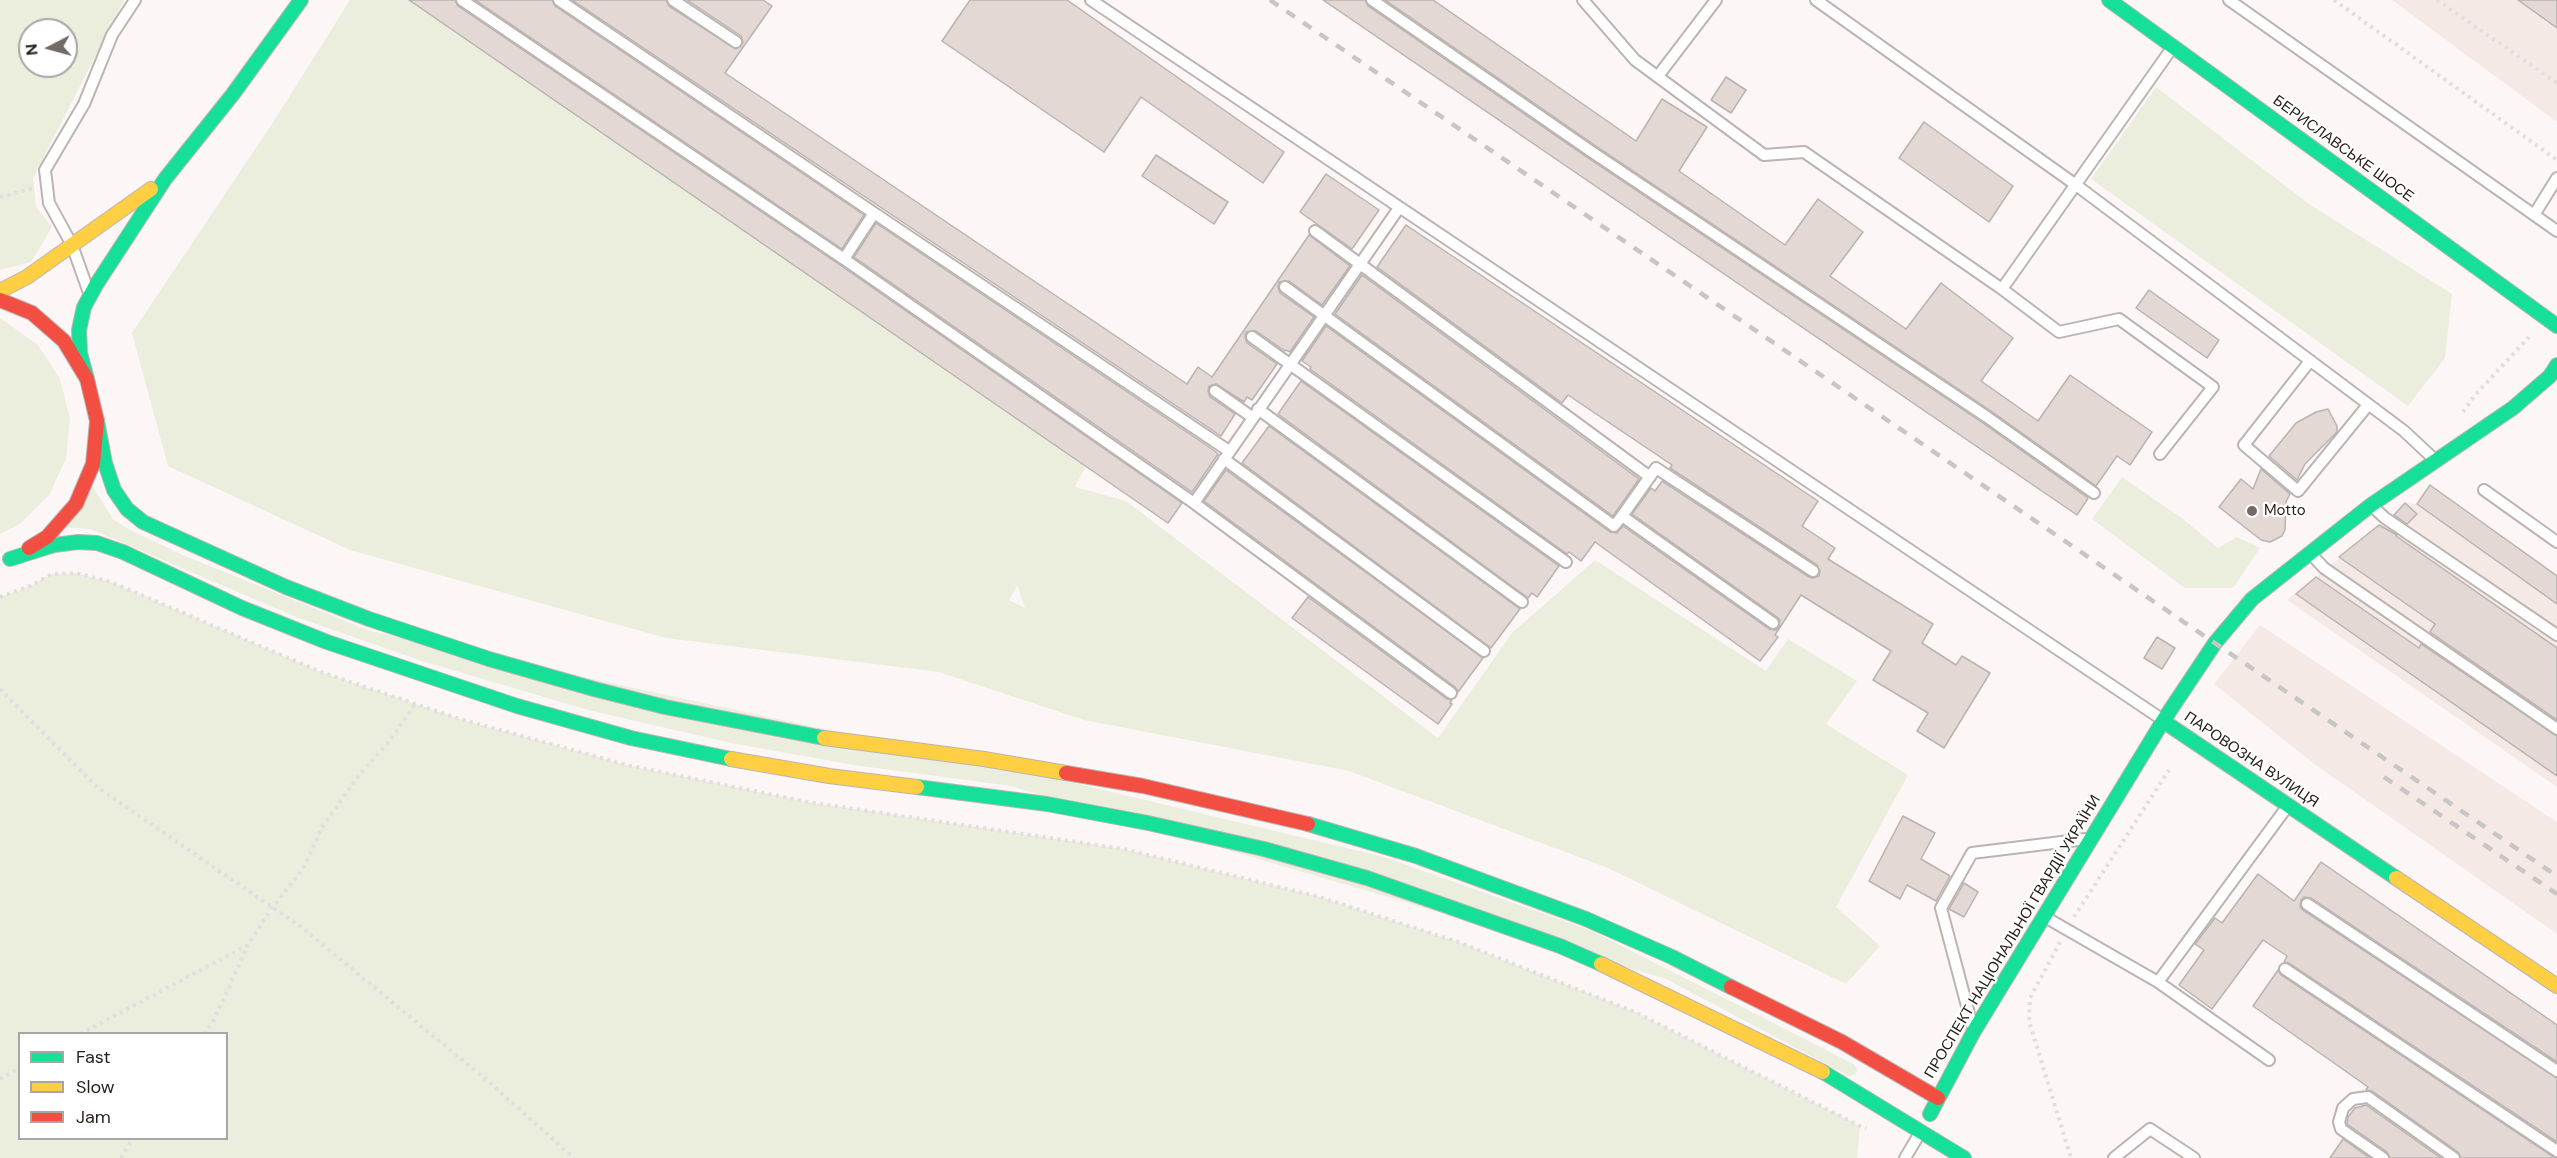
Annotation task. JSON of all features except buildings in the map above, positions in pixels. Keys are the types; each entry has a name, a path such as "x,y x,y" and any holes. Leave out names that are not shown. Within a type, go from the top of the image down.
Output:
{"street":[{"path":"301,0 233,94 165,179 84,307 79,330 80,353 105,463 114,490 128,509 143,522 285,587 369,619 489,659 665,707 847,742 1008,762 1143,786 1301,823 1416,856 1586,919 1672,957 1832,1037 1938,1098"},
{"name":"БЕРИСЛАВСЬКЕ ШОСЕ","path":"2109,0 2551,321"},
{"path":"0,291 27,277 165,179"},
{"path":"0,300 32,313 64,341 87,379"},
{"name":"ПАРОВОЗНА ВУЛИЦЯ","path":"2557,365 2550,376 2513,408 2371,505 2252,599 2215,643 2163,721 2557,986"},
{"path":"5,560 47,537 76,504 93,464 96,421"},
{"path":"5,560 54,545 78,542 97,543 123,552 242,608 327,642 506,703 631,738 786,769 1047,804 1148,823 1264,849 1368,878 1560,946 1628,976 1824,1073 1964,1158"},
{"name":"ПРОСПЕКТ НАЦІОНАЛЬНОЇ ГВАРДІЇ УКРАЇНИ","path":"1922,1131 1974,1031 2163,721"}],"lane":[{"path":"90,296 72,245 49,203 45,170 84,104 112,35 135,0"},
{"path":"462,0 844,259 1194,503 1451,693"},
{"path":"559,0 1226,455 1484,651"},
{"path":"673,0 736,42"},
{"path":"1091,0 2163,721"},
{"path":"1372,0 2094,493"},
{"path":"1583,0 1635,60 1764,155 1804,152 2002,289 2059,332 2119,319 2213,387 2160,454"},
{"path":"1658,76 1716,0"},
{"path":"1816,0 2076,185 2417,442 2435,460"},
{"path":"2229,0 2557,231"},
{"path":"2002,289 2174,46"},
{"path":"2534,215 2557,178"},
{"path":"1194,503 1399,208"},
{"path":"844,259 874,213"},
{"path":"1316,231 1650,477"},
{"path":"1285,287 1614,526 1656,468 1813,571"},
{"path":"1252,337 1566,562"},
{"path":"2310,361 2244,445 2298,491 2368,405"},
{"path":"1215,391 1255,413 1522,602"},
{"path":"2484,489 2557,542"},
{"path":"2371,505 2385,518 2557,635"},
{"path":"1622,516 1773,623"},
{"path":"2310,553 2324,568 2557,729"},
{"path":"2158,981 2289,804"},
{"path":"1974,1031 1941,909 1972,853 2090,838"},
{"path":"2307,904 2557,1071"},
{"path":"2044,916 2066,931 2158,981 2269,1060"},
{"path":"2285,969 2557,1152"},
{"path":"2383,1158 2341,1129 2339,1122 2343,1108 2352,1099 2368,1098 2454,1158"},
{"path":"2114,1158 2151,1129 2194,1158"},
{"path":"1905,1158 1922,1131"}],"path":[{"path":"2438,0 2556,81"},
{"path":"2338,1 2557,160"},
{"path":"0,197 47,186"},
{"path":"2457,420 2475,395 2518,350 2551,321"},
{"path":"0,597 30,586 52,574 76,573 111,582 321,672 460,719 627,765 808,802 1124,849 1320,897 1458,942 1635,1012 1870,1131"},
{"path":"0,689 97,787 301,927 489,1082 574,1158"},
{"path":"205,1032 214,1020 249,945 272,908 303,869 323,826 360,774 391,739 415,704"},
{"path":"2071,1158 2029,1021 2030,998 2066,931 2169,770"},
{"path":"84,1032 249,945"},
{"path":"0,1080 18,1069"},
{"path":"121,1158 132,1140"}],"shaded area":[{"path":"2392,0 2557,0 2557,122"},
{"path":"2430,485 2557,576 2557,787 2287,600 2405,503 2417,504"},
{"path":"2260,625 2557,822 2557,934 2313,763 2214,684"}],"green space":[{"path":"0,0 124,0 33,178 36,207 52,227 31,262 0,270"},
{"path":"350,0 409,0 1086,466 1075,487 1126,501 1438,738 1512,633 1595,560 1766,671 1788,639 1857,681 1826,724 1908,775 1836,907 1880,946 1846,984 1608,868 1349,771 1084,720 939,672 666,638 350,550 168,466 132,333 274,121","holes":["1018,587 1025,608 1009,600"]},
{"path":"2156,87 2309,204 2452,294 2445,358 2408,406 2091,179"},
{"path":"0,318 38,345 60,379 70,418 66,459 49,495 20,524 0,534"},
{"path":"2122,477 2183,519 2218,548 2237,537 2260,548 2233,588 2185,588 2092,519"},
{"path":"91,484 113,519 128,529 185,556 370,631 1074,783 1384,857 1592,931 1855,1065 1857,1071 1855,1075 1849,1076 1666,979 1011,786 854,765 731,743 588,710 422,661 296,617 91,529 62,527"},
{"path":"76,573 111,582 321,672 460,719 627,765 808,802 1124,849 1320,897 1458,942 1635,1012 1860,1126 1857,1158 0,1158 0,597 30,586 52,574"}],"railway":[{"path":"1270,0 2557,876"},
{"path":"2384,777 2557,894"}],"traffic: fast":[{"path":"87,379 80,353 79,330 84,307 96,285 165,179 233,94 301,0"},
{"path":"2109,0 2557,326"},
{"path":"2396,878 2163,721 2215,643 2252,599 2371,505 2513,408 2550,376 2557,365"},
{"path":"97,421 105,463 114,490 127,509 143,522 286,587 369,619 489,659 594,689 665,707 824,738"},
{"path":"10,559 54,545 78,542 97,543 123,552 242,608 327,642 517,706 631,738 731,759"},
{"path":"1930,1114 1974,1031 2163,721"},
{"path":"917,787 1047,804 1148,823 1264,849 1367,878 1560,946 1601,964"},
{"path":"1308,824 1416,856 1586,919 1672,957 1731,987"},
{"path":"1823,1072 1964,1158"}],"traffic: slow":[{"path":"0,291 27,277 151,189"},
{"path":"824,738 984,759 1066,773"},
{"path":"731,759 829,776 917,787"},
{"path":"2396,878 2557,986"},
{"path":"1601,964 1823,1072"}],"traffic: jam":[{"path":"0,300 32,313 64,341 87,379 97,421 93,464 76,504 47,537 29,548"},
{"path":"1066,773 1143,786 1308,824"},
{"path":"1731,987 1842,1042 1938,1098"}],"place":[{"name":"Motto","path":"2252,511"}]}
